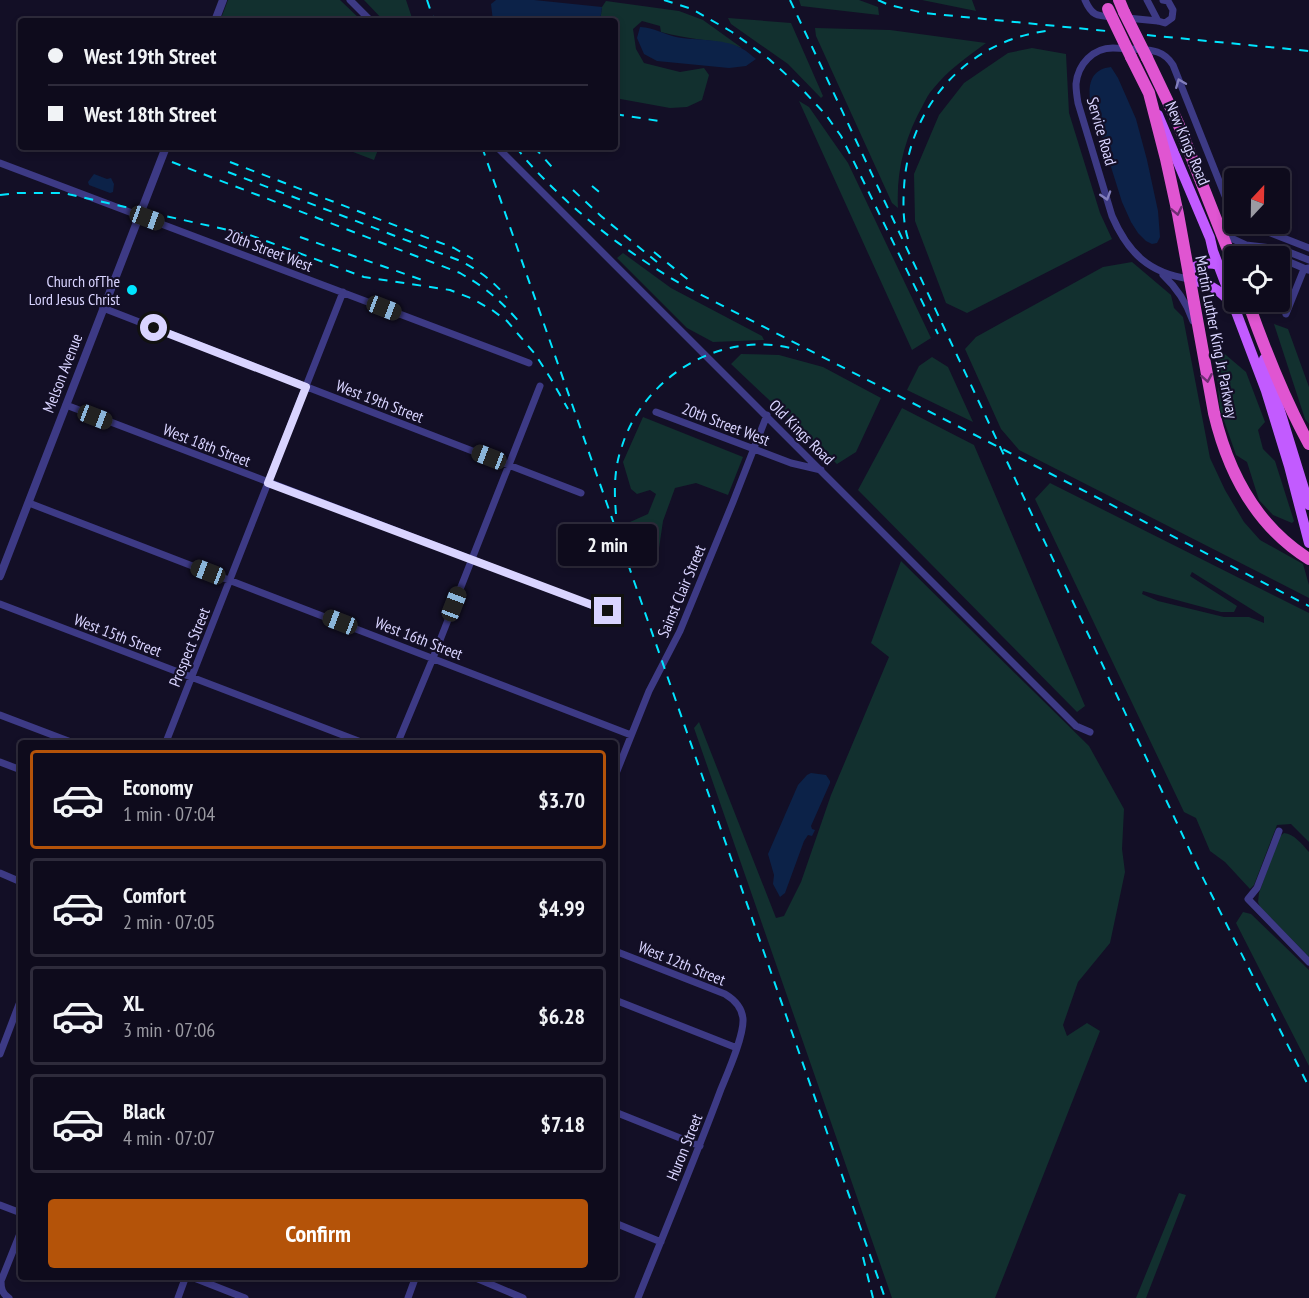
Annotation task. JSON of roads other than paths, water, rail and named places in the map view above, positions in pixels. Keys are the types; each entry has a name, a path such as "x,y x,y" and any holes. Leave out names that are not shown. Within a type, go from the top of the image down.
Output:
{"highway":[{"name":"New Kings Road","path":"1106,5 1149,93"},
{"name":"New Kings Road","path":"1121,6 1178,123 1226,246"},
{"name":"Martin Luther King Jr. Parkway","path":"1149,93 1166,159 1220,437 1240,486 1260,515 1281,537 1307,558"},
{"name":"New Kings Road","path":"1252,312 1261,338"},
{"path":"1261,338 1289,405 1309,444"}],"main road":[{"name":"New Kings Road","path":"1149,93 1210,237 1224,280"},
{"path":"1210,237 1224,253"},
{"path":"1224,270 1211,263 1200,264 1193,267 1189,276 1219,291 1224,297"},
{"name":"New Kings Road","path":"1237,312 1309,505"},
{"name":"New Kings Road","path":"1261,338 1261,350 1293,465 1309,543"}],"street":[{"path":"216,18 223,0"},
{"path":"350,0 368,18"},
{"path":"1085,0 1095,15 1165,23 1172,18 1173,10 1168,1 1163,0"},
{"path":"1147,0 1158,21"},
{"name":"Service Road","path":"1189,276 1173,276 1152,266 1128,247 1119,233 1078,103 1076,86 1083,64 1101,50 1112,48 1150,50 1169,58 1224,194"},
{"name":"Melson Avenue","path":"0,576 165,150"},
{"name":"Old Kings Road","path":"500,150 1076,726 1090,732"},
{"name":"20th Street West","path":"0,163 529,363"},
{"path":"1218,226 1239,242 1254,247 1266,246 1281,249 1309,260"},
{"path":"1273,234 1309,248"},
{"path":"1286,314 1307,269 1290,262"},
{"path":"1152,266 1175,288 1191,315 1201,342"},
{"name":"Prospect Street","path":"167,740 343,292"},
{"name":"West 19th Street","path":"104,308 581,493"},
{"path":"399,740 540,386"},
{"name":"West 18th Street","path":"66,405 608,611"},
{"name":"20th Street West","path":"656,412 753,450 821,470"},
{"name":"Sainst Clair Street","path":"618,768 653,683 680,631 767,415"},
{"name":"West 16th Street","path":"29,503 631,735"},
{"name":"West 15th Street","path":"0,603 355,740"},
{"path":"0,715 66,740"},
{"path":"0,762 18,769"},
{"path":"1280,831 1257,888 1248,899 1309,962"},
{"path":"0,873 18,881"},
{"name":"West 12th Street","path":"618,952 725,994 737,1003"},
{"path":"618,1001 736,1048"},
{"name":"Huron Street","path":"638,1298 700,1146 736,1048 743,1021 742,1010 737,1003"},
{"path":"0,1054 18,1007"},
{"path":"618,1113 700,1146"},
{"path":"0,1205 18,1212"},
{"path":"618,1224 661,1242"},
{"path":"6,1295 1,1288 2,1281 18,1240"},
{"path":"178,1298 186,1280"},
{"path":"198,1280 244,1298"},
{"path":"408,1298 415,1280"},
{"path":"480,1280 523,1298"}],"water":[{"path":"496,0 534,0 602,7 600,18 493,18 491,4"},
{"path":"640,27 676,37 734,45 756,59 746,66 729,68 657,61 644,54 637,38"},
{"path":"1111,67 1136,119 1147,160 1158,211 1160,237 1157,243 1152,244 1146,241 1131,222 1122,202 1090,100 1090,88 1095,74"},
{"path":"94,174 107,179 111,178 114,184 113,192 89,185 88,182"},
{"path":"811,773 826,775 830,783 811,826 815,830 812,836 808,835 804,841 785,893 780,897 773,884 774,875 768,854 798,785"}],"railway":[{"path":"427,0 433,18"},
{"path":"664,0 692,9 732,32 769,59 826,115 841,136 938,334"},
{"path":"790,0 1199,870 1309,1087"},
{"path":"878,0 889,5 924,13 1309,51"},
{"path":"908,239 903,201 908,159 916,131 929,106 946,84 967,64 990,49 1017,38 1046,31"},
{"path":"618,114 665,122"},
{"path":"483,150 885,1298"},
{"path":"518,150 543,178 584,216 633,254 686,287 1309,606"},
{"path":"537,150 552,167"},
{"path":"172,162 460,273 494,296 522,325"},
{"path":"230,162 454,248 473,259"},
{"path":"228,172 458,260 485,276 507,298"},
{"path":"592,186 604,196"},
{"path":"573,190 657,262"},
{"path":"0,195 63,193 250,235 364,277 450,290 473,299 507,321 535,354 568,409"},
{"path":"300,237 422,280"},
{"path":"654,252 691,282"},
{"path":"616,514 615,480 622,446 633,420 649,398 669,378 691,363 716,352 743,346 770,345 798,350"},
{"path":"863,1257 873,1298"}],"place":[{"name":"Church ofThe Lord Jesus Christ","path":"132,290"}]}
